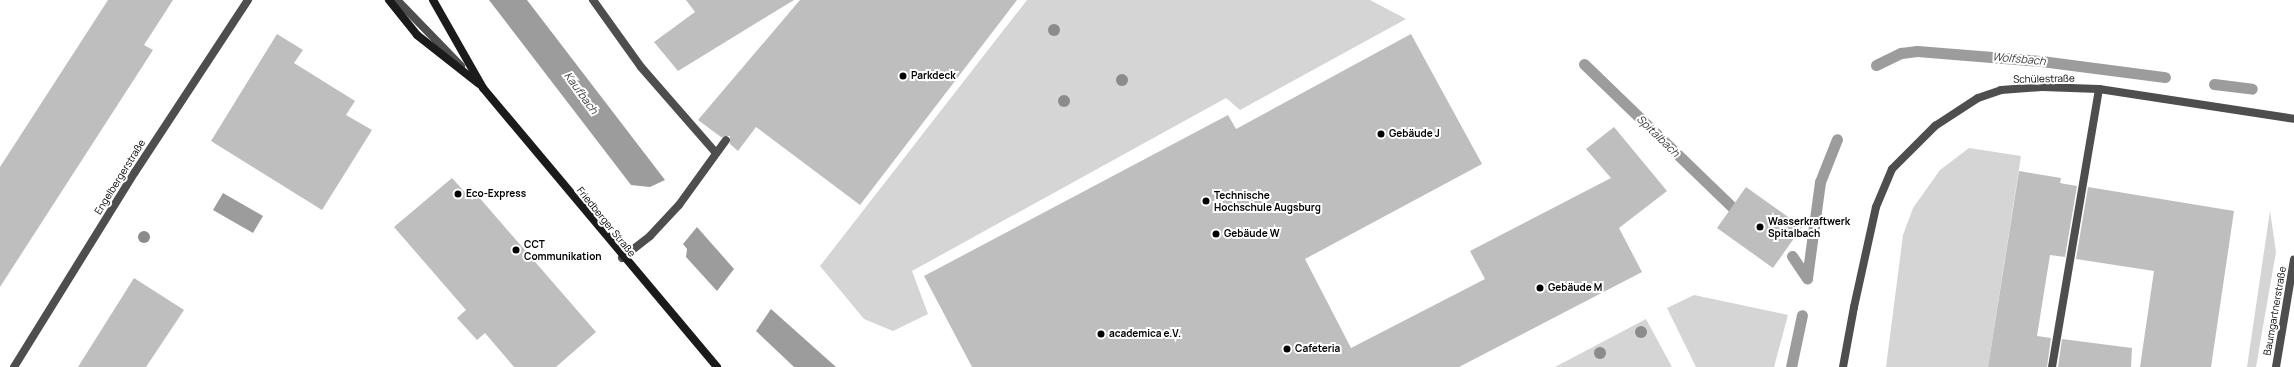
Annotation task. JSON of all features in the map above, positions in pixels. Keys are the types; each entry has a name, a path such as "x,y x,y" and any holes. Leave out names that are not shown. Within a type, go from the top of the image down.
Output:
{"main road":[{"name":"Friedberger Straße","path":"389,0 417,35 483,88"},
{"name":"Friedberger Straße","path":"433,0 483,88 622,258 717,367"}],"street":[{"name":"Engelbergerstraße","path":"14,367 135,172 248,0"},
{"path":"397,0 483,88"},
{"path":"593,0 641,67 716,153"},
{"path":"2052,367 2099,89"},
{"name":"Schülestraße","path":"1843,367 1870,231 1886,182 1896,164 1935,126 1978,98 2001,90 2099,89 2294,120"},
{"path":"622,258 650,236 679,205 726,140"},
{"name":"Baumgartnerstraße","path":"2276,367 2294,259"}],"shaded area":[{"path":"1027,0 1370,0 1406,19 1240,110 1226,98 912,271 928,314 893,331 864,319 820,266"},
{"path":"1969,148 2021,156 1988,367 1886,367 1903,235 1913,208 1940,170"},
{"path":"2270,211 2276,252 2256,367 2247,367"},
{"path":"1694,295 1788,315 1774,367 1696,367 1667,308"},
{"path":"1646,319 1672,367 1555,367"}],"water":[{"name":"Kaufbach","path":"489,0 527,0 665,180 650,187 631,185"},
{"path":"223,193 263,216 253,233 213,210"},
{"path":"697,227 734,269 717,291 686,257 687,249 683,244"},
{"path":"771,309 836,367 794,367 756,331"}],"building":[{"path":"108,0 173,0 144,45 153,50 0,287 0,167"},
{"path":"686,0 794,0 678,71 654,42 695,12"},
{"path":"800,0 1017,0 860,205 756,127 738,151 730,144 730,136 721,137 698,120"},
{"path":"277,34 303,50 294,63 355,101 346,115 372,130 322,210 211,141"},
{"path":"1411,34 1482,164 1305,259 1351,348 1485,279 1470,251 1611,178 1586,149 1614,127 1667,191 1619,228 1642,272 1459,367 972,367 924,276 1228,115 1236,129"},
{"path":"2019,171 2061,178 2060,183 2077,186 2065,257 2050,255 2037,336 2051,338 2047,367 1988,367"},
{"path":"452,178 472,200 477,195 596,332 556,367 514,367 485,333 477,340 457,318 466,310 394,227"},
{"name":"Wasserkraftwerk Spitalbach","path":"1746,187 1802,227 1773,268 1717,228"},
{"path":"2088,187 2234,211 2211,367 2140,367 2154,271 2076,259"},
{"path":"134,278 184,310 146,367 78,367"},
{"path":"2062,339 2132,348 2131,367 2058,367"}],"waterway":[{"name":"Wolfsbach","path":"1876,65 1901,53 1917,51 2041,61 2165,77"},
{"name":"Spitalbach","path":"1584,64 1732,207"},
{"name":"Wolfsbach","path":"2214,84 2252,89"},
{"name":"Wolfsbach","path":"1807,278 1820,182 1837,139"},
{"name":"Spitalbach","path":"1792,256 1807,278"},
{"name":"Wolfsbach","path":"1791,367 1802,315"}],"place":[{"name":"Parkdeck","path":"903,76"},
{"name":"Gebäude J","path":"1381,134"},
{"name":"Eco-Express","path":"458,194"},
{"name":"Technische Hochschule Augsburg","path":"1206,201"},
{"name":"Wasserkraftwerk Spitalbach","path":"1760,227"},
{"name":"Gebäude W","path":"1216,234"},
{"name":"CCT Communikation","path":"516,250"},
{"name":"Gebäude M","path":"1540,288"},
{"name":"academica e.V.","path":"1101,334"},
{"name":"Cafeteria","path":"1287,349"}]}
